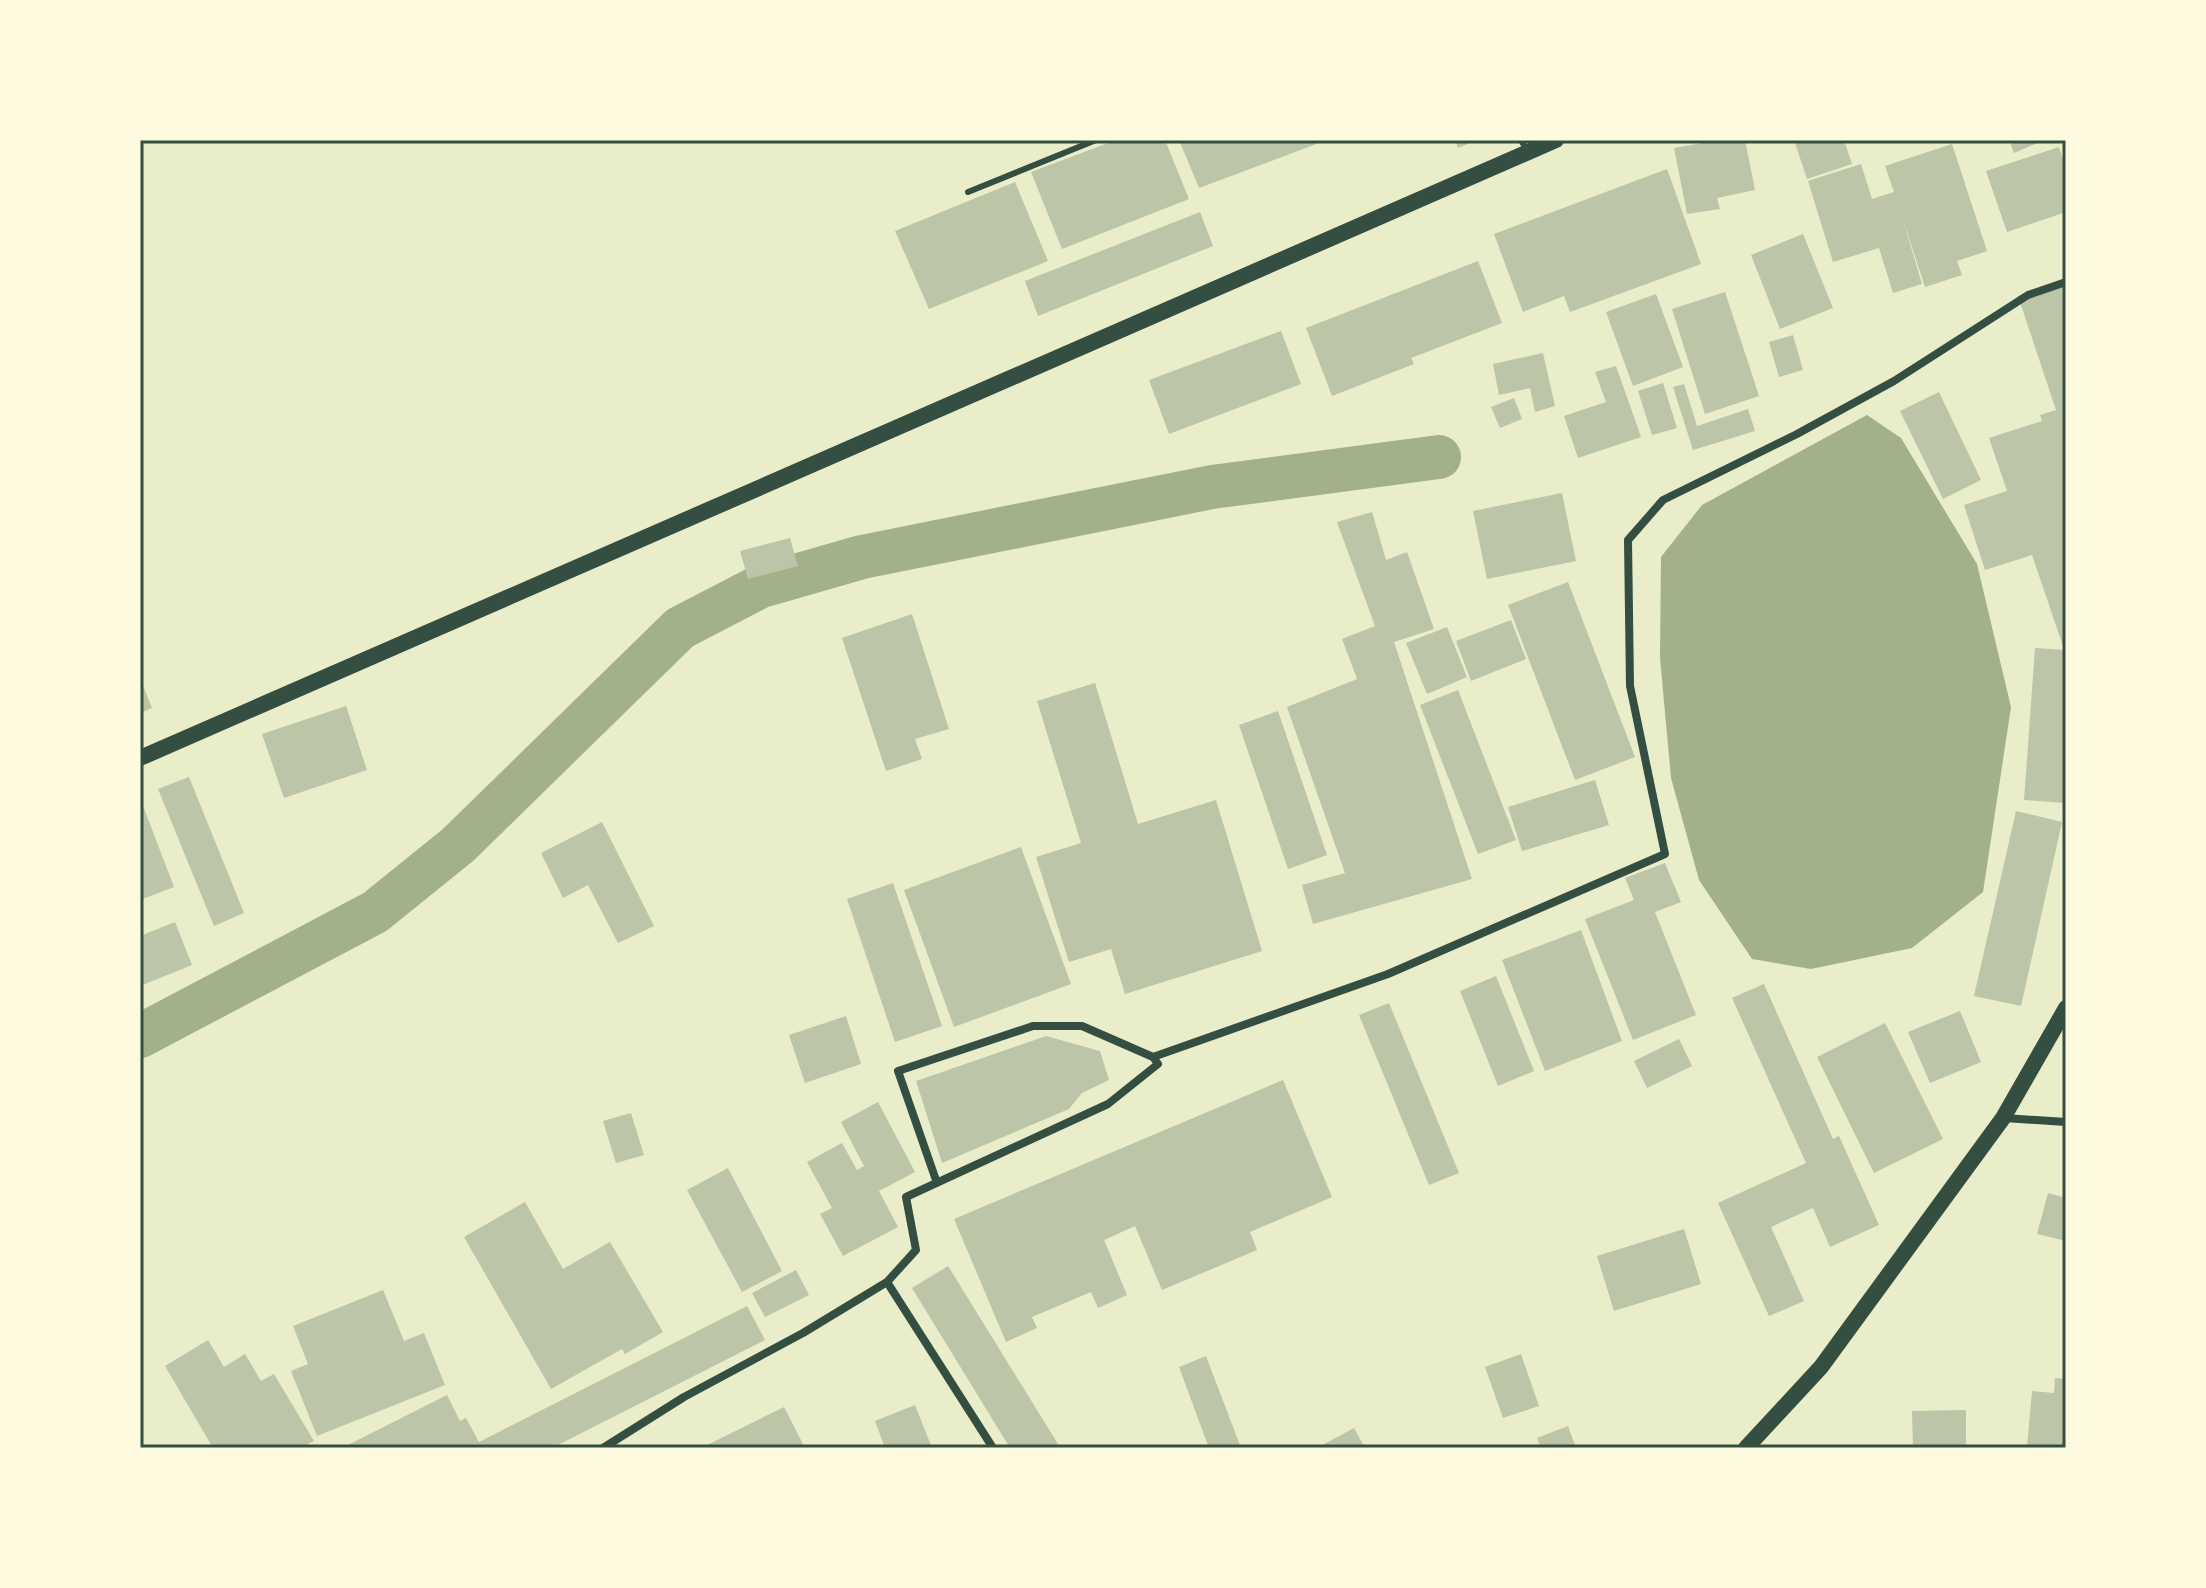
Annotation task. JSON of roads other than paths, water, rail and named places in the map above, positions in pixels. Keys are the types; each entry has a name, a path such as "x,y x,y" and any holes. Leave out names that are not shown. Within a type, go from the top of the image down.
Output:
{"main road":[{"path":"140,758 1524,146 1556,140"},
{"path":"1746,1448 1821,1367 2003,1118 2066,1008"}],"street":[{"path":"1153,1057 1388,974 1665,854 1630,686 1628,540 1663,500 1797,434 1894,381 2028,295 2066,282"},
{"path":"603,1448 684,1397 803,1333 887,1282 916,1250 906,1197 937,1183 1108,1104 1158,1064 1153,1057 1082,1026 1033,1026 898,1071 937,1183"},
{"path":"2003,1118 2066,1122"},
{"path":"887,1282 993,1448"}],"lane":[{"path":"968,192 1096,140"}],"waterway":[{"path":"140,1036 375,912 458,845 680,628 761,586 862,557 1212,487 1439,457"}]}
